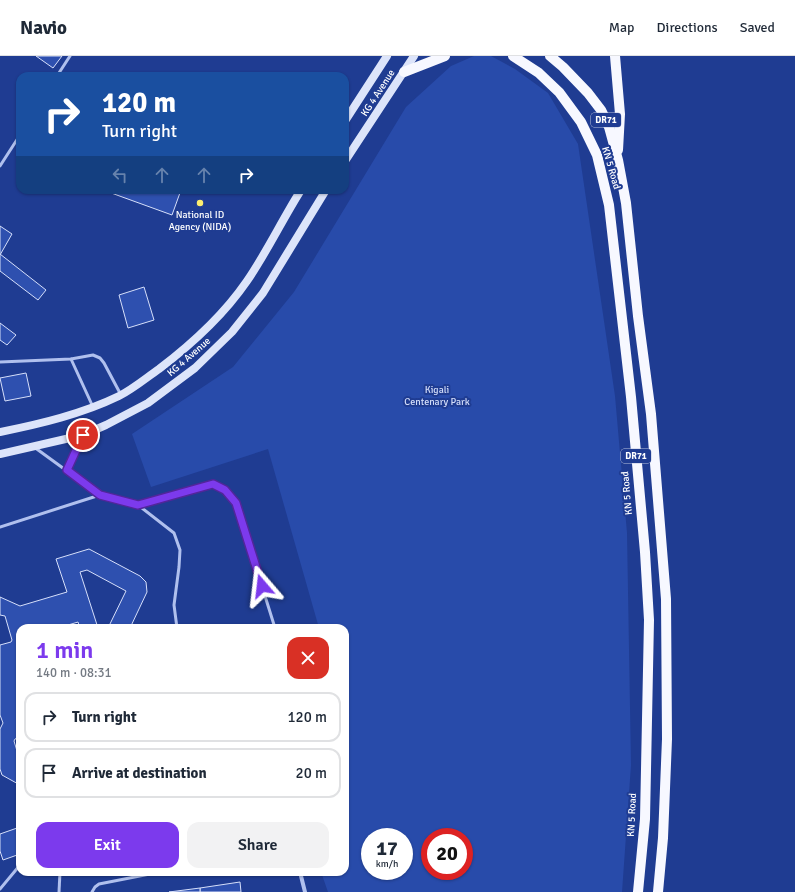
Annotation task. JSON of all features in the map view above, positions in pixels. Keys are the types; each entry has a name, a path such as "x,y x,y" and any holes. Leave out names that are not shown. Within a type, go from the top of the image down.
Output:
{"main road":[{"name":"KG 4 Avenue","path":"349,115 387,56"},
{"name":"KG 4 Avenue","path":"349,155 414,56"},
{"path":"404,72 445,56"},
{"name":"KN 5 Road","path":"513,56 539,73 559,92 581,122 597,155 609,205 631,397 645,552 649,620 645,819 638,892"},
{"name":"KN 5 Road","path":"550,56 588,93 601,110 609,128 618,160 626,203 638,316 651,414 666,599 667,739 663,838 658,892"},
{"path":"615,56 620,114 618,160"},
{"name":"KG 4 Avenue","path":"0,432 62,418 121,395 148,377 186,348 221,314 246,282 299,194"},
{"name":"KG 4 Avenue","path":"0,454 83,435 106,425 148,403 195,368 232,332 263,293 324,194"}],"street":[{"path":"301,876 305,892"}],"lane":[{"path":"60,72 70,56"},
{"path":"0,166 16,141"},
{"path":"0,362 72,359 93,355 100,358 104,362 121,395"},
{"path":"72,359 93,406"},
{"path":"67,470 83,435"},
{"path":"34,447 100,495 138,505 174,533 180,550 174,605 176,624"},
{"path":"138,505 213,484 225,490 236,503 274,624"},
{"path":"0,528 100,495"},
{"path":"0,889 16,870"},
{"path":"59,892 60,876"},
{"path":"92,892 99,884 140,876"}],"green space":[{"name":"Kigali Centenary Park","path":"474,56 491,56 515,69 548,93 578,144 615,396 627,533 631,765 622,892 328,892 322,876 349,876 349,624 318,624 268,449 151,487 132,434 233,367 294,292 406,107 451,66"}],"building":[{"path":"36,56 62,56 53,68"},
{"path":"114,194 180,194 172,215"},
{"path":"0,226 12,234 0,255"},
{"path":"0,254 46,290 38,300 0,271"},
{"path":"144,287 154,320 128,328 119,295"},
{"path":"0,323 16,335 7,345 0,340"},
{"path":"26,373 31,396 5,401 0,378"},
{"path":"89,549 140,576 146,582 147,592 132,624 110,624 126,591 87,570 80,572 97,624 79,624 78,622 71,624 16,624 16,739 14,741 16,748 16,783 2,775 0,769 0,729 3,723 0,715 0,645 11,642 12,640 5,616 0,615 0,597 20,606 67,592 56,559"},
{"path":"16,828 16,855 3,860 0,851 0,834"},
{"path":"240,882 241,892 200,892 200,888"},
{"path":"200,888 200,892 169,892"}],"place":[{"name":"National ID Agency (NIDA)","path":"200,203"}],"route":[{"path":"83,435 67,470 100,495 138,505 213,484 225,490 236,503 262,586"}]}
